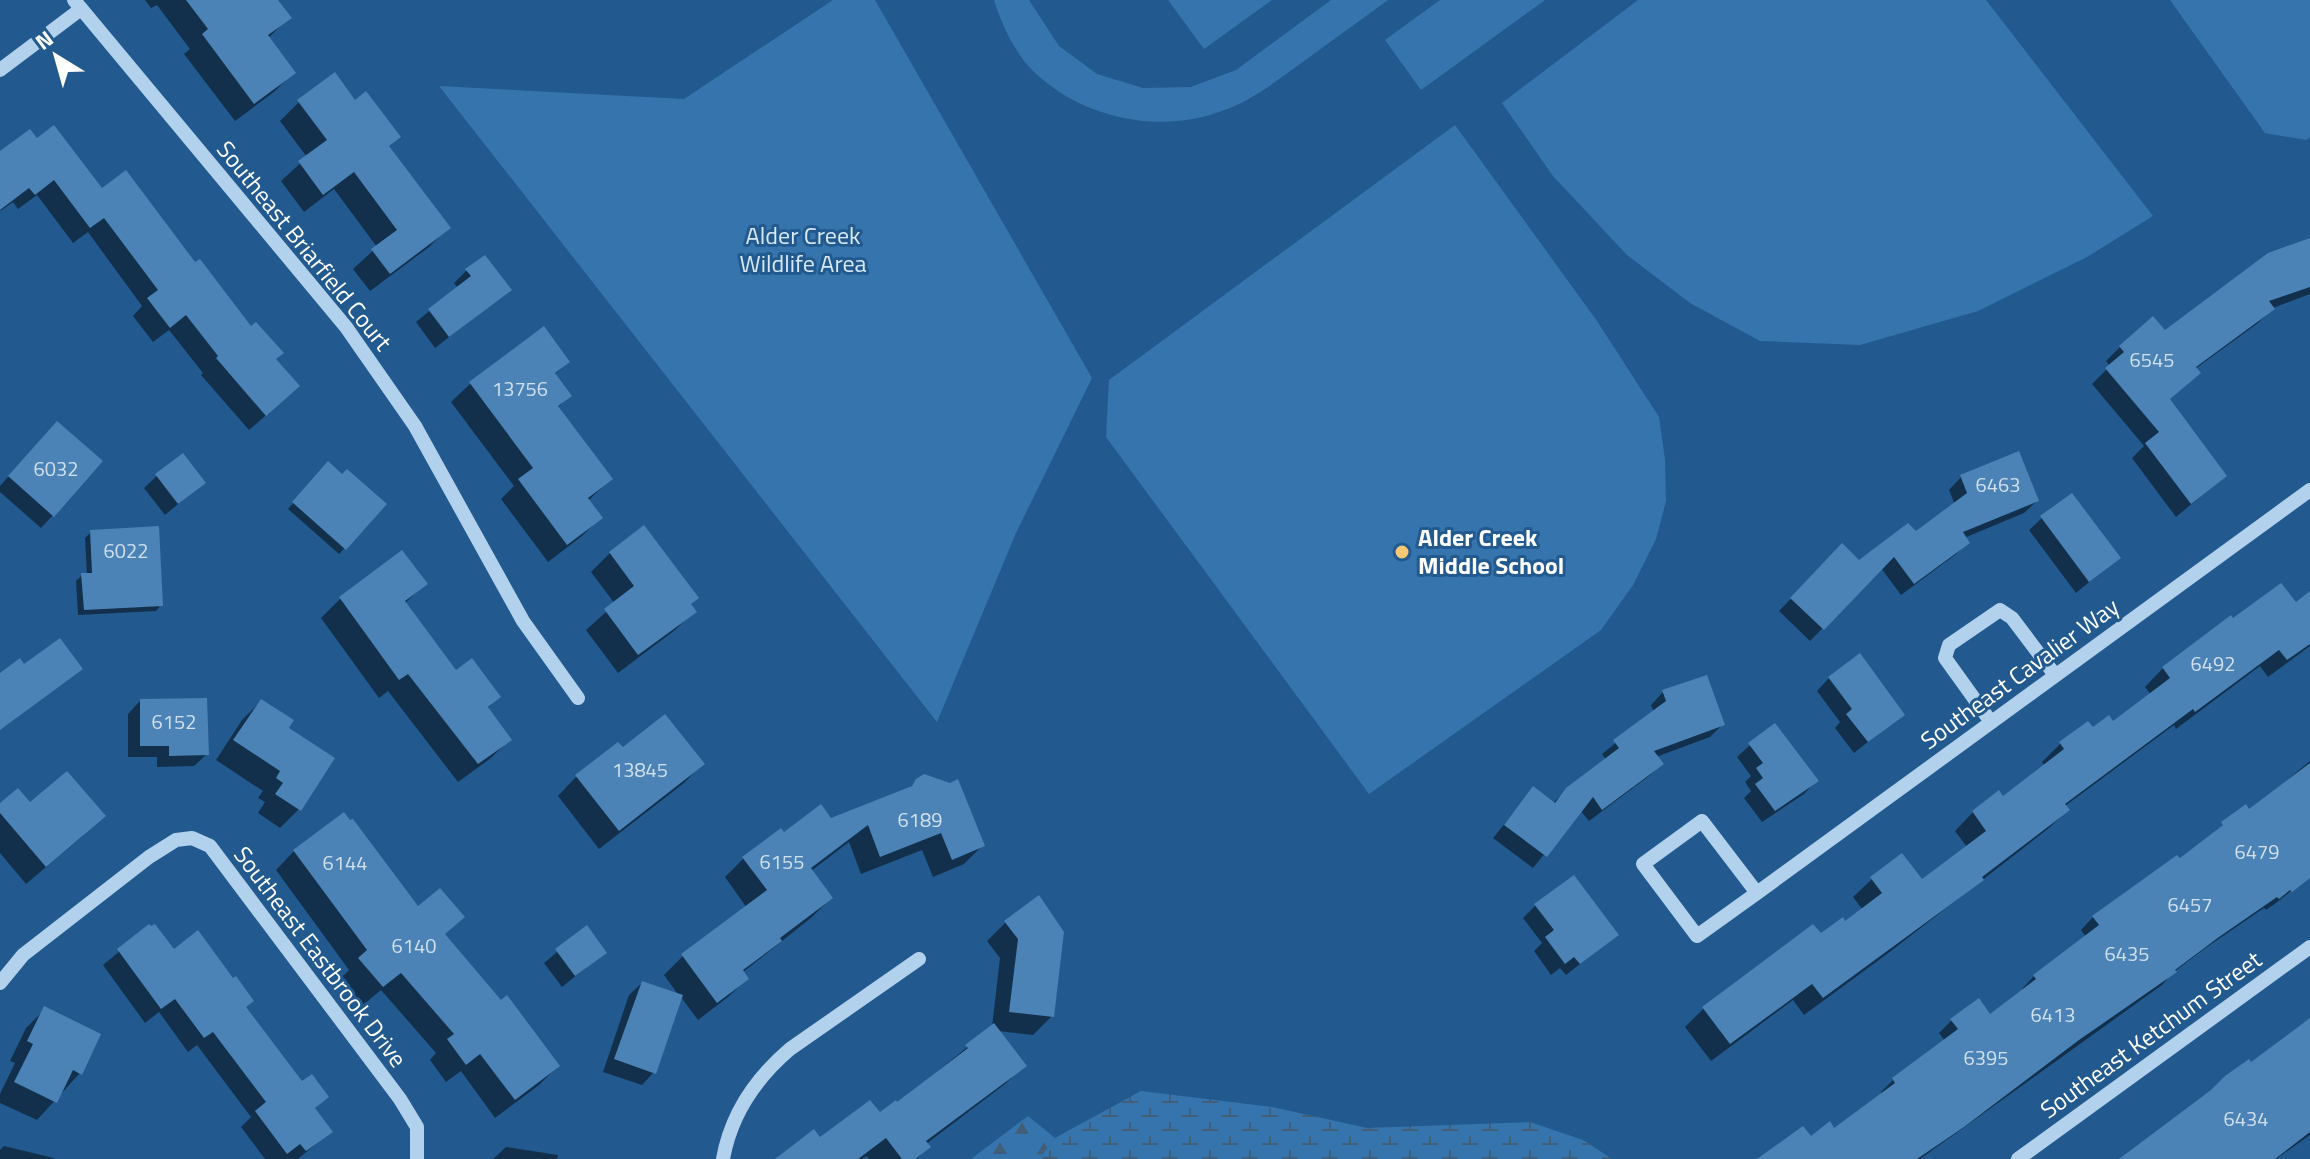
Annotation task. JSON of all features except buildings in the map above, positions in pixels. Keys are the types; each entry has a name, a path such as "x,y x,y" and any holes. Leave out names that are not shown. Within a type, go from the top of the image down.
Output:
{"street":[{"path":"0,70 78,5"},
{"name":"Southeast Briarfield Court","path":"78,5 346,327 415,426 523,621 578,698"},
{"name":"Southeast Cavalier Way","path":"1757,893 1702,821 1643,864 1697,936 1757,893 2310,490"},
{"path":"1991,722 1945,658 1949,645 2000,610 2012,618 2055,675"},
{"name":"Southeast Eastbrook Drive","path":"0,983 23,955 149,857 176,840 192,838 210,846 400,1099 417,1127 417,1159"},
{"name":"Southeast Ketchum Street","path":"2018,1159 2310,947"},
{"path":"723,1159 737,1113 756,1082 772,1064 919,959"}],"green space":[{"name":"Alder Creek Wildlife Area","path":"833,0 875,0 1092,378 1016,533 937,722 439,86 684,99"},
{"path":"994,0 1029,0 1059,46 1097,74 1143,88 1191,87 1236,70 1331,0 1388,0 1281,78 1233,107 1197,118 1146,121 1096,110 1051,86 1019,54"},
{"path":"1168,0 1272,0 1204,49"},
{"path":"1440,0 1545,0 1421,90 1385,40"},
{"path":"1638,0 1986,0 2153,216 2087,257 1978,311 1860,345 1760,341 1690,303 1627,255 1553,176 1502,103"},
{"path":"2170,0 2310,0 2310,137 2306,140 2265,133"},
{"path":"1455,125 1597,321 1659,417 1665,460 1666,501 1656,539 1633,585 1601,630 1369,794 1106,437 1109,380"},
{"path":"1141,1091 1272,1107 1367,1128 1530,1122 1583,1140 1612,1159 1039,1159 1055,1138"},
{"path":"1028,1116 1055,1138 1039,1159 971,1159"}],"place":[{"name":"Alder Creek Middle School","path":"1402,552"}]}
